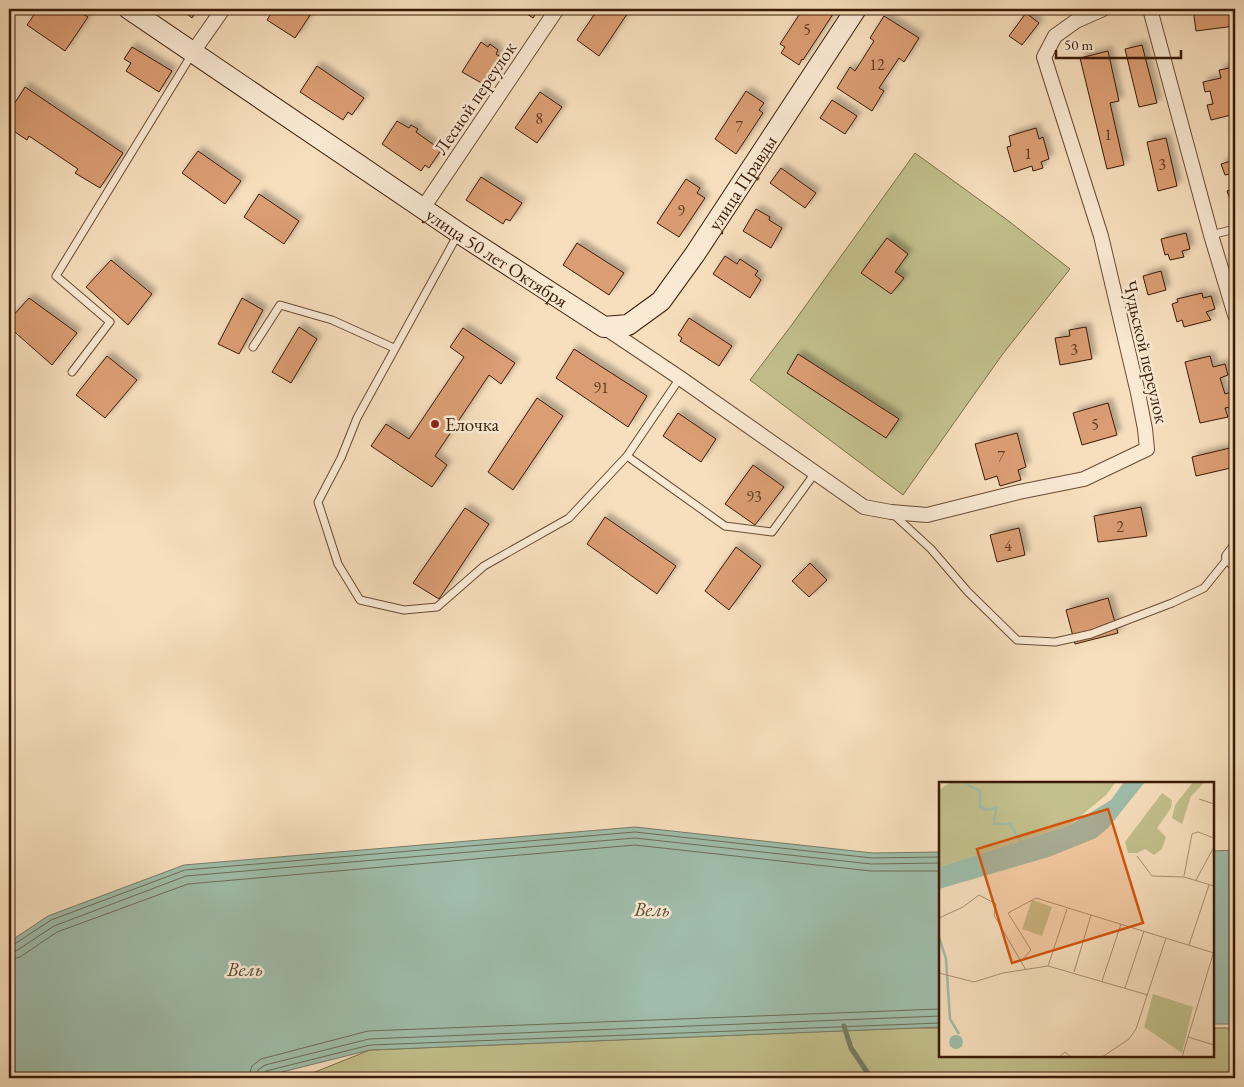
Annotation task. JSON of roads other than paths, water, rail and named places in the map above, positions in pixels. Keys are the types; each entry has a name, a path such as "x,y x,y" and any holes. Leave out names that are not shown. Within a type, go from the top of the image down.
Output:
{"street":[{"name":"улица 50 лет Октября","path":"129,9 459,233 680,378 864,507"},
{"path":"193,52 223,9"},
{"name":"Лесной переулок","path":"423,208 557,9"},
{"name":"улица Правды","path":"604,327 628,325 661,301 695,254 856,9"},
{"name":"Чудьской переулок","path":"864,507 891,512 926,515 1018,492 1084,479 1147,450 1138,393 1101,236 1044,57 1055,36 1076,21 1103,9"},
{"path":"1150,9 1211,235 1235,316"}],"lane":[{"path":"72,372 110,322 56,276 193,52"},
{"path":"1211,235 1235,229"},
{"path":"459,233 357,418 341,458 318,502 338,564 360,600 404,610 437,607 484,566 569,518 628,456 680,378"},
{"path":"253,347 280,305 332,320 394,348"},
{"path":"628,456 725,526 772,532 815,473"},
{"path":"891,512 932,549 968,592 1017,640 1054,642 1091,634 1172,603 1204,588 1233,557"}],"water":[{"name":"Вель","path":"635,827 873,853 939,852 939,1027 370,1050 258,1078 9,1078 9,942 48,916 184,865"},
{"path":"1235,850 1235,1024 1214,1024 1214,851"}],"waterway":[{"path":"844,1026 851,1048 871,1078"}],"place":[{"name":"Елочка","path":"435,424"}]}
